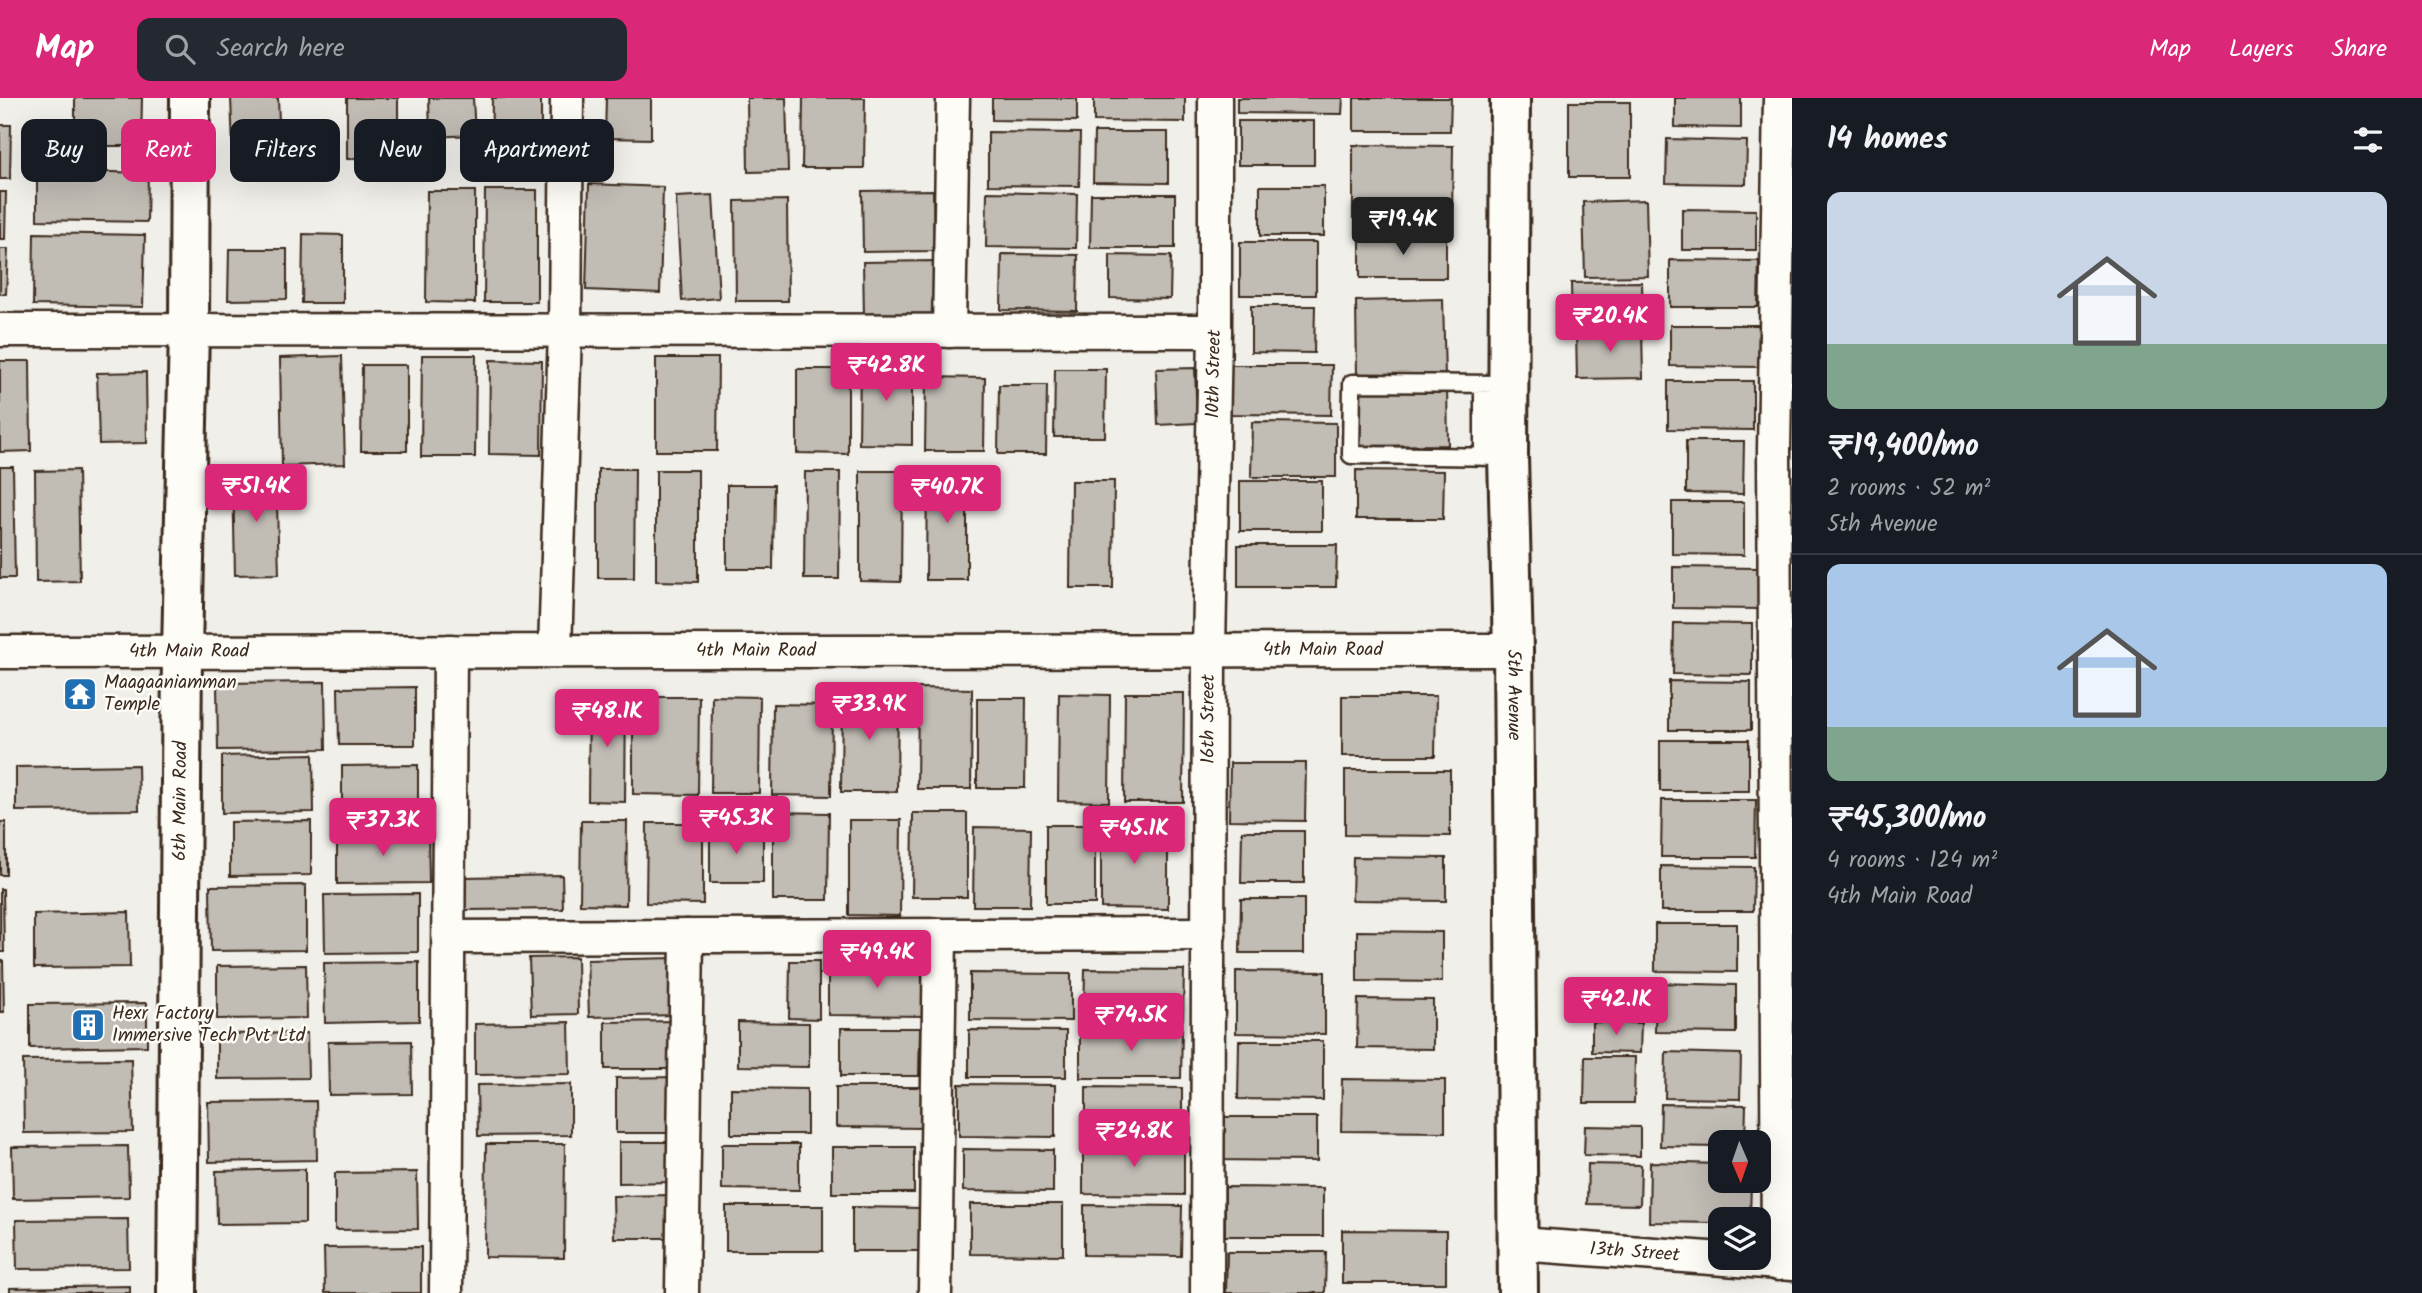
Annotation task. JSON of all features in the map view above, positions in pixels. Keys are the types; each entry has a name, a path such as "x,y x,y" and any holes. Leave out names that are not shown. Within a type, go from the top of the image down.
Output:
{"street":[{"name":"6th Main Road","path":"177,1293 190,98"},
{"path":"555,651 565,331 567,98"},
{"path":"949,331 953,98"},
{"name":"10th Street","path":"1209,651 1215,331 1214,98"},
{"name":"5th Avenue","path":"1510,98 1495,457 1513,650 1518,1293"},
{"path":"1780,98 1774,450 1784,944 1785,1264"},
{"path":"0,330 1215,331"},
{"name":"4th Main Road","path":"0,652 1513,650"},
{"path":"446,1293 450,651"},
{"name":"16th Street","path":"1207,1293 1209,651"},
{"path":"449,937 1209,934"},
{"path":"935,1293 940,935"},
{"path":"682,1293 687,936"},
{"name":"13th Street","path":"1519,1244 1785,1264"}],"lane":[{"path":"1495,457 1351,456 1350,423 1352,383 1496,384"}],"building":[{"path":"75,98 142,98 142,119 121,119 121,146 107,146 107,119 75,119"},
{"path":"231,98 278,98 279,119 232,119"},
{"path":"347,98 398,98 398,119 354,119 354,159 347,159"},
{"path":"429,98 473,98 474,119 460,119 460,136 446,136 446,119 430,119"},
{"path":"492,98 541,98 541,119 492,119"},
{"path":"606,98 651,98 651,139 614,138 614,119 605,119"},
{"path":"747,98 786,98 788,171 748,172"},
{"path":"803,98 865,98 864,168 802,168"},
{"path":"992,98 1077,98 1077,121 992,120"},
{"path":"1094,98 1185,98 1185,122 1094,121"},
{"path":"1237,98 1343,98 1342,114 1237,113"},
{"path":"1354,98 1451,98 1450,131 1354,131"},
{"path":"1675,98 1741,98 1741,128 1675,127"},
{"path":"1569,102 1630,102 1630,177 1569,177"},
{"path":"1238,121 1314,121 1314,165 1238,165"},
{"path":"0,125 11,125 10,179 0,179"},
{"path":"988,132 1080,133 1079,186 988,185"},
{"path":"1094,132 1168,132 1168,183 1093,182"},
{"path":"1667,139 1747,141 1746,184 1666,183"},
{"path":"1353,145 1453,146 1452,219 1353,218"},
{"path":"107,172 121,172 121,182 148,182 147,222 37,220 37,182 107,182"},
{"path":"589,184 663,187 660,293 586,290"},
{"path":"1260,186 1324,186 1324,236 1260,236"},
{"path":"485,190 537,190 537,302 484,302"},
{"path":"933,190 934,251 863,252 862,191"},
{"path":"427,191 475,191 475,303 426,302"},
{"path":"0,192 6,192 5,239 0,239"},
{"path":"987,192 1077,194 1076,248 986,247"},
{"path":"1091,194 1175,194 1175,248 1090,248"},
{"path":"713,195 719,298 682,301 676,197"},
{"path":"787,200 788,301 736,301 735,201"},
{"path":"1646,200 1648,276 1585,277 1583,202"},
{"path":"1682,209 1756,210 1756,250 1682,250"},
{"path":"34,233 145,235 143,307 33,305"},
{"path":"303,234 343,235 343,303 302,303"},
{"path":"1360,236 1446,236 1446,278 1360,278"},
{"path":"1240,242 1316,242 1316,295 1240,295"},
{"path":"0,249 8,249 6,294 0,294"},
{"path":"229,249 287,249 287,299 228,300"},
{"path":"1002,254 1078,255 1077,311 1001,310"},
{"path":"1110,255 1171,256 1170,299 1110,298"},
{"path":"1670,260 1759,261 1758,307 1670,307"},
{"path":"936,261 937,315 864,317 863,262"},
{"path":"1642,282 1643,327 1572,328 1571,283"},
{"path":"1443,299 1445,377 1357,378 1356,301"},
{"path":"1251,306 1315,306 1314,353 1251,352"},
{"path":"1670,325 1759,325 1759,367 1670,366"},
{"path":"1642,330 1643,378 1577,379 1576,331"},
{"path":"422,355 476,355 475,457 421,457"},
{"path":"342,356 345,464 282,466 280,358"},
{"path":"656,358 718,358 717,451 656,451"},
{"path":"490,360 542,361 541,455 489,454"},
{"path":"0,361 30,361 31,451 0,452"},
{"path":"860,361 912,361 912,445 859,444"},
{"path":"362,365 407,365 407,451 361,451"},
{"path":"1231,365 1332,365 1331,415 1231,414"},
{"path":"1195,368 1197,423 1158,425 1156,369"},
{"path":"797,369 848,369 848,454 797,453"},
{"path":"1055,369 1106,369 1105,437 1054,437"},
{"path":"146,372 147,443 99,444 97,373"},
{"path":"926,377 985,378 984,451 925,451"},
{"path":"1668,381 1753,381 1753,430 1668,429"},
{"path":"999,385 1047,385 1046,454 998,454"},
{"path":"1447,386 1448,445 1357,446 1356,388"},
{"path":"1252,422 1336,423 1336,477 1251,477"},
{"path":"1686,441 1744,441 1743,494 1686,493"},
{"path":"0,467 13,467 15,578 0,578"},
{"path":"598,469 635,469 634,578 598,578"},
{"path":"78,470 80,581 36,582 35,471"},
{"path":"656,470 698,470 698,582 656,581"},
{"path":"927,470 967,470 967,580 926,580"},
{"path":"1356,470 1444,471 1443,519 1356,519"},
{"path":"860,471 902,471 901,582 860,581"},
{"path":"276,472 279,574 235,575 233,473"},
{"path":"805,472 840,472 839,579 804,579"},
{"path":"1071,481 1114,481 1113,588 1070,588"},
{"path":"1240,481 1322,481 1322,531 1240,531"},
{"path":"727,485 774,485 773,569 727,569"},
{"path":"1672,502 1744,502 1744,555 1672,554"},
{"path":"1238,545 1337,545 1336,587 1238,587"},
{"path":"1673,567 1759,568 1759,609 1673,608"},
{"path":"1674,623 1752,624 1752,675 1673,674"},
{"path":"1669,681 1751,682 1751,730 1669,730"},
{"path":"325,682 326,749 218,750 217,683"},
{"path":"415,687 415,745 339,745 338,688"},
{"path":"918,688 972,689 971,789 917,789"},
{"path":"842,691 898,692 897,792 841,792"},
{"path":"1125,693 1184,693 1183,802 1124,802"},
{"path":"1059,694 1110,695 1109,802 1058,801"},
{"path":"712,696 760,697 759,793 711,793"},
{"path":"1342,696 1436,696 1435,756 1342,756"},
{"path":"589,697 626,697 625,802 588,801"},
{"path":"633,697 699,697 698,795 633,794"},
{"path":"977,698 1026,698 1025,788 977,788"},
{"path":"773,704 832,705 831,796 772,795"},
{"path":"1660,740 1749,740 1749,791 1660,791"},
{"path":"313,754 314,812 222,813 222,756"},
{"path":"1230,763 1306,763 1305,821 1229,820"},
{"path":"138,765 139,810 16,811 16,767"},
{"path":"418,765 418,815 342,816 342,766"},
{"path":"1345,770 1450,770 1450,836 1345,835"},
{"path":"1662,800 1756,800 1755,857 1661,857"},
{"path":"773,812 829,813 828,900 773,900"},
{"path":"913,813 967,813 967,897 912,897"},
{"path":"849,820 901,820 900,916 849,915"},
{"path":"311,821 311,875 230,876 230,822"},
{"path":"581,821 627,821 626,905 580,904"},
{"path":"0,822 6,822 6,875 0,875"},
{"path":"647,823 703,823 703,904 646,903"},
{"path":"1101,824 1168,825 1168,909 1101,908"},
{"path":"1046,825 1095,825 1095,904 1046,904"},
{"path":"974,827 1031,828 1030,906 973,906"},
{"path":"710,828 763,828 763,883 710,883"},
{"path":"428,831 429,883 337,884 337,832"},
{"path":"1242,831 1304,831 1304,883 1241,883"},
{"path":"1353,857 1446,858 1446,901 1352,900"},
{"path":"1661,866 1754,867 1753,911 1661,911"},
{"path":"562,875 563,909 465,910 465,877"},
{"path":"306,885 306,950 211,951 210,886"},
{"path":"0,889 3,889 4,952 0,952"},
{"path":"418,894 418,952 325,953 324,895"},
{"path":"1241,899 1304,899 1304,953 1240,953"},
{"path":"129,912 130,967 34,968 34,914"},
{"path":"1655,924 1737,924 1737,972 1655,971"},
{"path":"1357,931 1442,932 1442,982 1357,981"},
{"path":"577,957 578,1014 531,1015 529,958"},
{"path":"675,958 677,1015 589,1017 587,960"},
{"path":"0,960 3,960 4,1012 0,1012"},
{"path":"790,961 819,961 819,1019 789,1018"},
{"path":"419,962 419,1021 325,1023 324,963"},
{"path":"828,964 927,964 926,1016 828,1015"},
{"path":"306,965 307,1018 217,1019 217,966"},
{"path":"1085,969 1184,970 1183,1019 1084,1019"},
{"path":"1236,971 1325,972 1325,1034 1236,1033"},
{"path":"970,973 1071,974 1071,1021 970,1020"},
{"path":"1656,983 1736,985 1736,1033 1655,1032"},
{"path":"1358,999 1433,1000 1433,1049 1357,1048"},
{"name":"Hexr Factory Immersive Tech Pvt Ltd","path":"147,1003 147,1046 30,1048 30,1004"},
{"path":"676,1021 677,1069 605,1069 605,1022"},
{"path":"569,1022 570,1074 475,1075 475,1024"},
{"path":"738,1022 809,1023 809,1067 738,1066"},
{"path":"1592,1022 1641,1023 1640,1053 1592,1052"},
{"path":"841,1028 920,1028 919,1076 841,1076"},
{"path":"1080,1028 1182,1029 1181,1078 1080,1078"},
{"path":"969,1030 1066,1031 1066,1077 969,1077"},
{"path":"307,1033 308,1078 217,1079 217,1034"},
{"path":"411,1041 412,1094 329,1095 328,1042"},
{"path":"1239,1041 1323,1041 1323,1100 1238,1099"},
{"path":"1666,1052 1741,1054 1740,1099 1665,1098"},
{"path":"1585,1057 1635,1057 1634,1103 1584,1103"},
{"path":"131,1059 133,1132 24,1133 23,1060"},
{"path":"676,1077 677,1133 616,1133 616,1078"},
{"path":"1342,1079 1445,1080 1445,1132 1341,1131"},
{"path":"571,1084 571,1135 478,1136 477,1085"},
{"path":"959,1084 1055,1085 1055,1137 959,1136"},
{"path":"836,1087 924,1087 924,1128 836,1127"},
{"path":"1086,1087 1182,1088 1182,1135 1086,1134"},
{"path":"731,1088 807,1089 807,1134 731,1134"},
{"path":"316,1101 317,1160 209,1162 208,1102"},
{"path":"1661,1104 1746,1105 1745,1130 1708,1130 1708,1147 1660,1146"},
{"path":"1217,1117 1317,1117 1317,1161 1217,1160"},
{"path":"1585,1126 1640,1127 1640,1156 1584,1155"},
{"path":"619,1142 676,1142 677,1182 619,1183"},
{"path":"486,1144 565,1144 564,1258 485,1257"},
{"path":"722,1144 799,1144 799,1190 722,1189"},
{"path":"1083,1144 1184,1144 1184,1195 1083,1194"},
{"path":"128,1146 129,1197 13,1199 12,1147"},
{"path":"832,1147 914,1147 914,1193 832,1193"},
{"path":"963,1149 1053,1150 1053,1192 963,1191"},
{"path":"1650,1162 1708,1164 1708,1194 1751,1194 1750,1207 1708,1207 1708,1223 1649,1222"},
{"path":"1588,1164 1641,1165 1640,1205 1587,1204"},
{"path":"305,1169 305,1223 217,1224 216,1171"},
{"path":"417,1172 418,1229 335,1230 335,1173"},
{"path":"1225,1187 1323,1188 1323,1236 1225,1236"},
{"path":"673,1195 673,1238 614,1238 613,1196"},
{"path":"970,1204 1063,1204 1063,1255 970,1254"},
{"path":"1084,1205 1182,1206 1181,1256 1084,1255"},
{"path":"726,1206 823,1206 823,1251 726,1251"},
{"path":"852,1207 924,1208 923,1251 852,1251"},
{"path":"128,1219 129,1268 17,1269 16,1220"},
{"path":"1342,1230 1446,1231 1446,1283 1342,1283"},
{"path":"421,1247 421,1293 325,1293 324,1248"},
{"path":"1227,1252 1326,1252 1325,1293 1226,1293"},
{"path":"130,1286 130,1293 10,1293 10,1288"}],"place":[{"name":"Maagaaniamman Temple","path":"80,694"},
{"name":"Hexr Factory Immersive Tech Pvt Ltd","path":"88,1025"}]}
